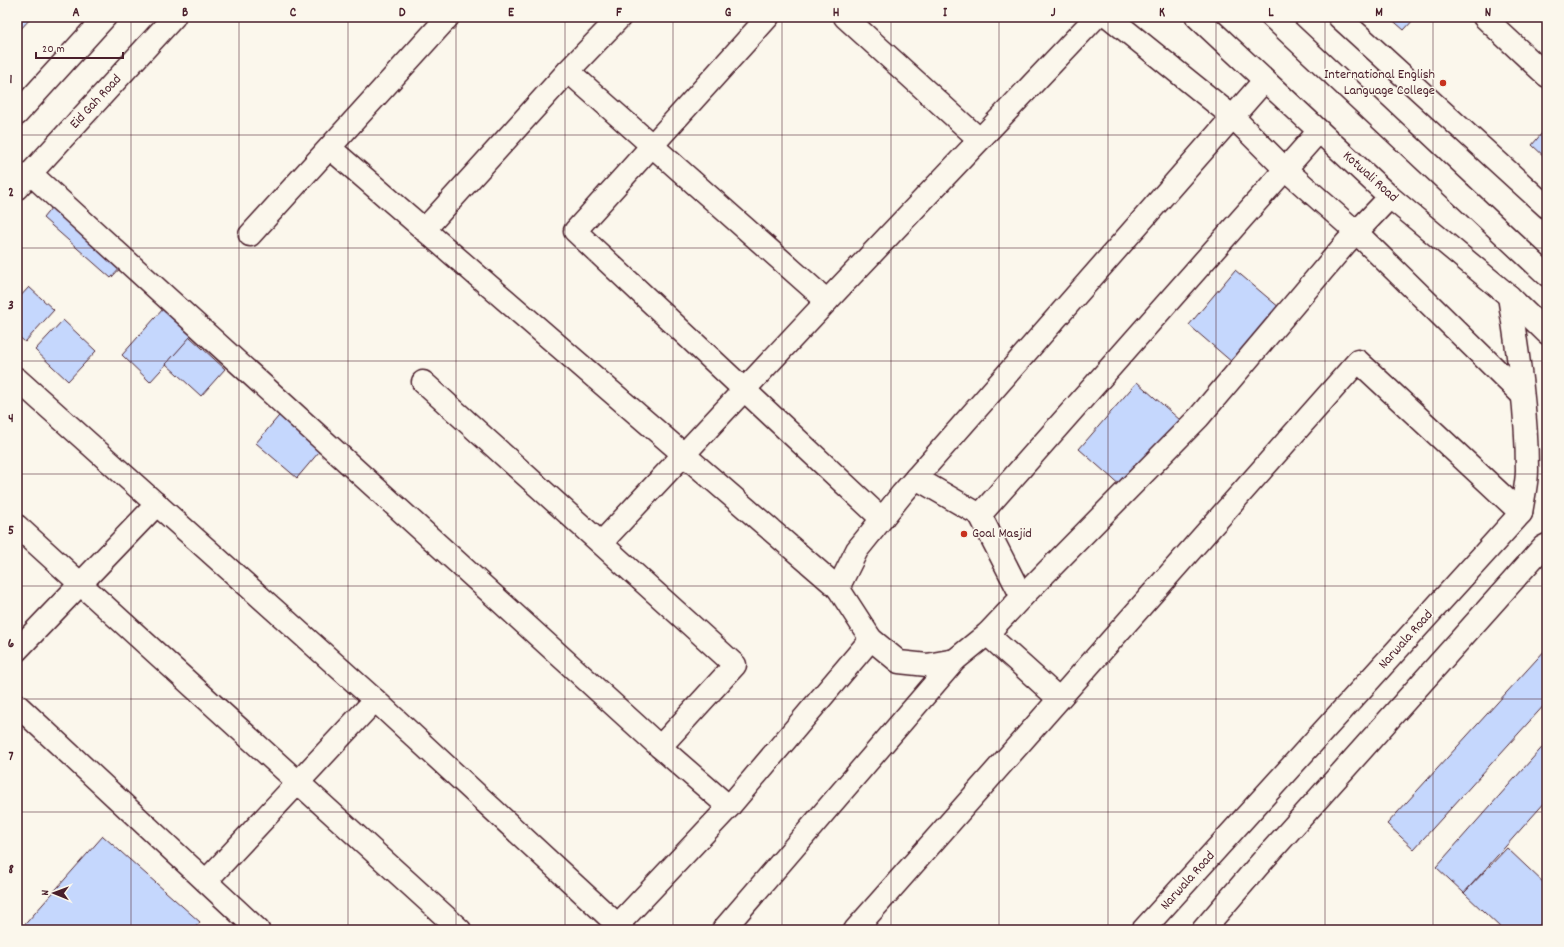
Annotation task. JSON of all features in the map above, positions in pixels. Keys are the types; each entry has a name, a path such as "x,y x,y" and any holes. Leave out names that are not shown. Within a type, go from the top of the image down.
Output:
{"street":[{"path":"17,114 104,17"},
{"name":"Eid Gah Road","path":"24,181 174,17"},
{"path":"250,235 448,17"},
{"path":"424,230 568,71 620,17"},
{"path":"768,17 575,231 882,519"},
{"path":"845,17 979,139"},
{"path":"602,543 744,389 1096,17"},
{"path":"1109,17 1233,117 1285,169 1356,232 1522,396"},
{"name":"Kotwali Road","path":"1197,17 1390,197 1509,296 1547,333"},
{"path":"1272,17 1547,275"},
{"path":"1339,17 1547,207"},
{"path":"1484,17 1547,76"},
{"path":"568,71 827,301"},
{"path":"838,588 857,550 916,478 1264,81"},
{"path":"980,514 1319,131"},
{"path":"330,148 838,588 871,639 899,662 927,666 954,660"},
{"path":"24,181 729,807"},
{"path":"723,930 954,660 987,634 1199,417 1356,232 1390,197"},
{"path":"1509,296 1522,396 1527,471 1521,513"},
{"path":"855,930 1358,361 1521,513"},
{"path":"17,379 375,700 618,928 729,807 871,639"},
{"path":"423,382 735,665 660,747"},
{"path":"916,478 980,514 1022,597"},
{"path":"17,650 157,504"},
{"name":"Narwala Road","path":"1143,930 1521,513"},
{"path":"17,526 460,930"},
{"path":"1203,930 1543,547 1547,545"},
{"path":"987,634 1059,698"},
{"path":"206,881 375,700"},
{"path":"17,705 258,930"}],"building":[{"path":"17,17 32,17 17,33"},
{"path":"1389,17 1416,17 1404,30"},
{"path":"1547,127 1547,159 1532,145"},
{"path":"56,202 125,263 111,278 43,218"},
{"path":"1235,270 1280,308 1233,363 1189,325"},
{"path":"29,287 54,310 25,342 17,335 17,300"},
{"path":"163,309 192,336 150,382 122,355"},
{"path":"63,320 96,351 68,381 35,350"},
{"path":"190,337 225,369 201,396 166,364"},
{"path":"1137,382 1180,420 1122,487 1079,449"},
{"path":"289,404 330,439 297,478 256,443"},
{"path":"1547,648 1547,702 1414,849 1387,824"},
{"path":"1547,742 1547,800 1464,893 1436,867"},
{"path":"103,836 200,922 193,930 20,930"},
{"path":"1507,848 1547,886 1547,918 1536,930 1503,930 1464,893"},
{"path":"1547,917 1547,930 1535,930"}],"place":[{"name":"International English Language College","path":"1443,83"},
{"name":"Goal Masjid","path":"964,534"}]}
